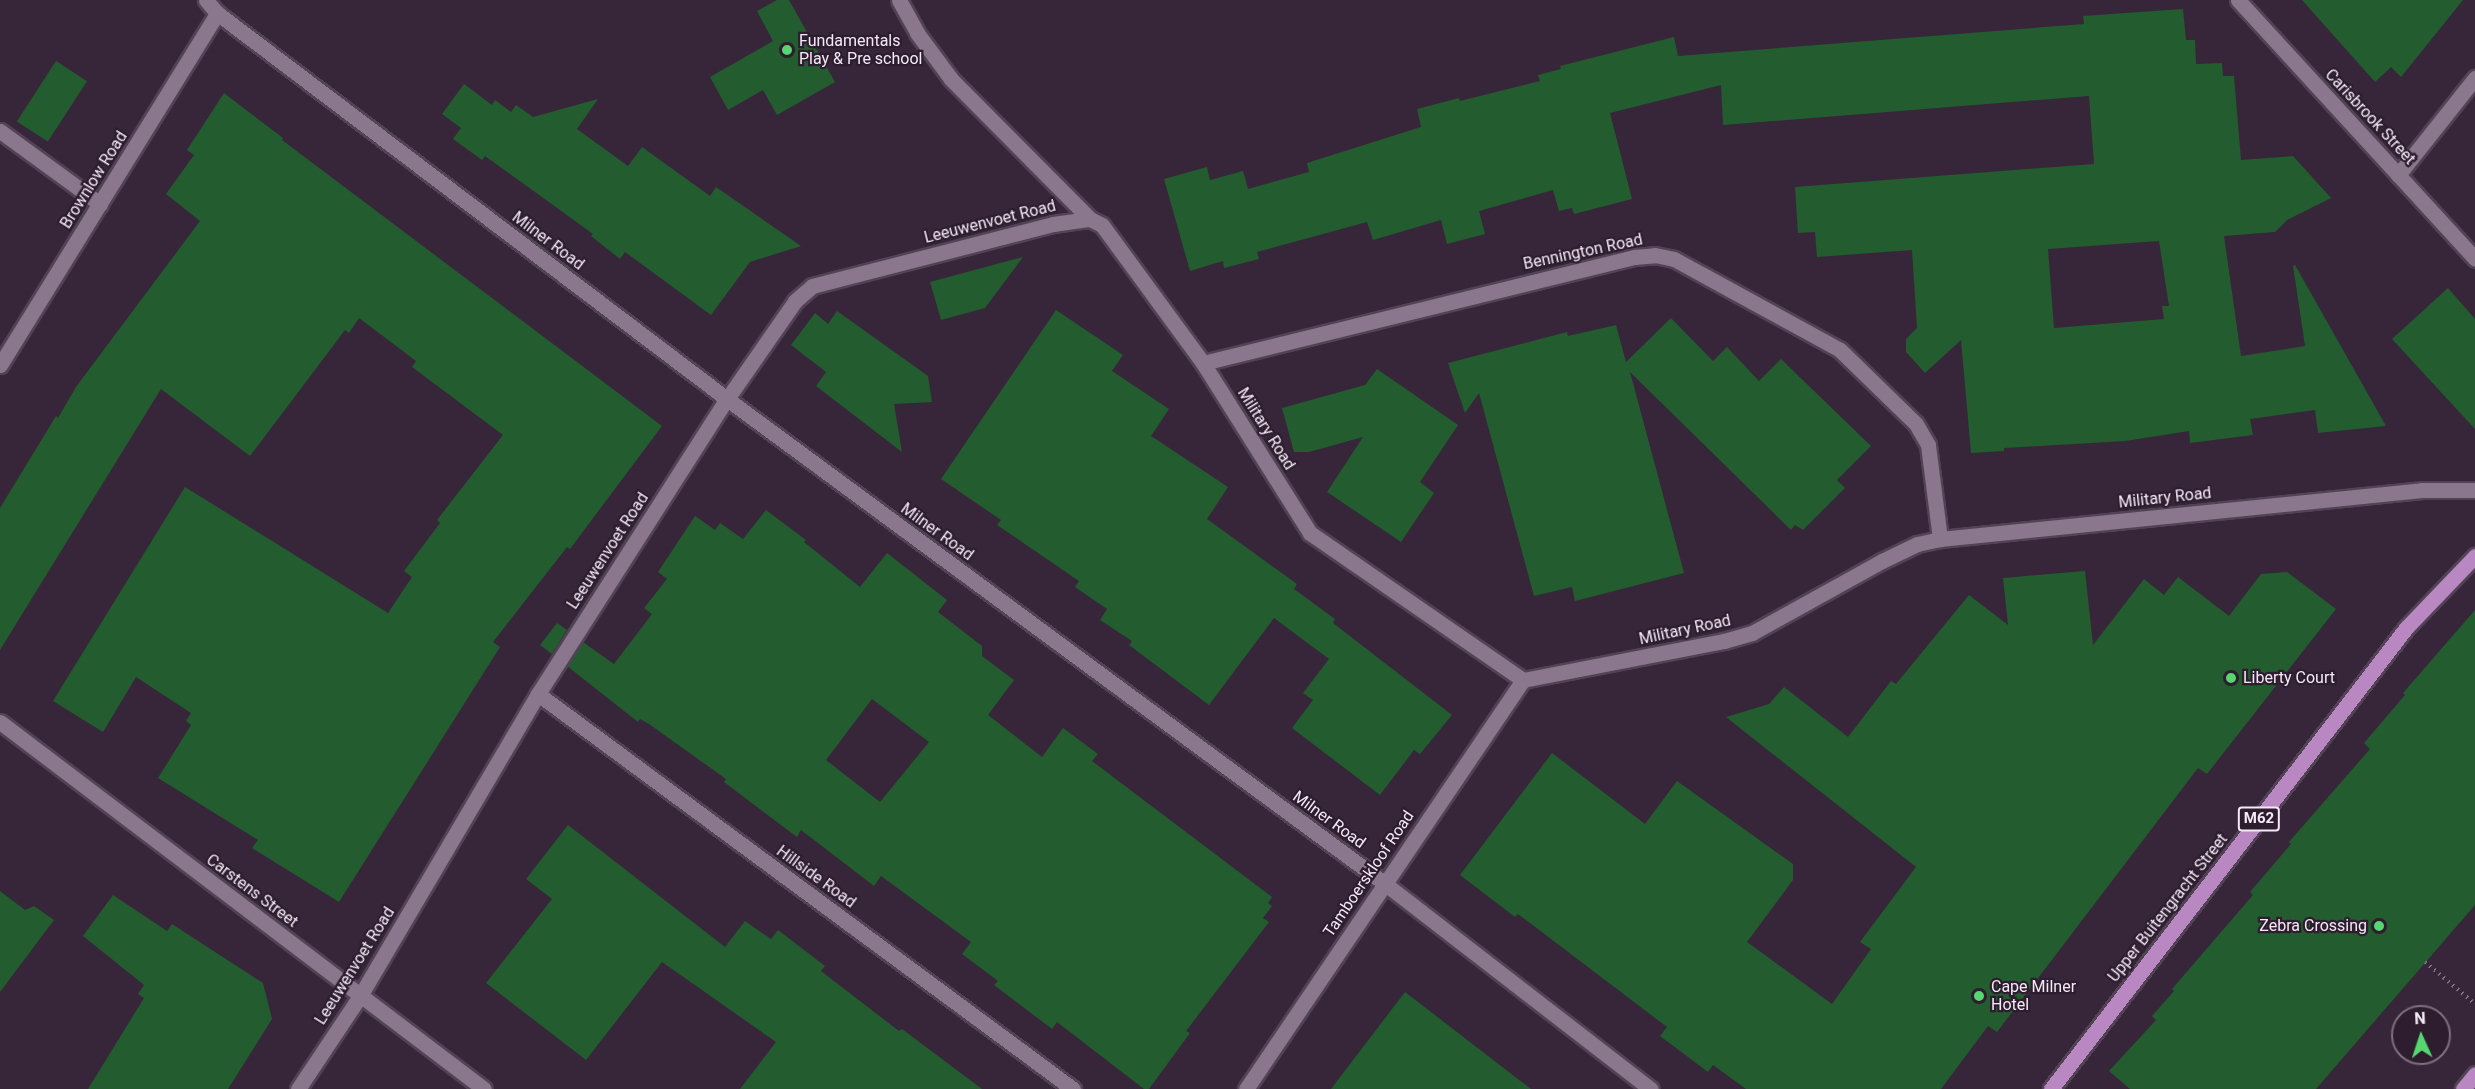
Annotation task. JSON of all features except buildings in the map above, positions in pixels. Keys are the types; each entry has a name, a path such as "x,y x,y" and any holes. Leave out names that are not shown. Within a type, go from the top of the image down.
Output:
{"main road":[{"name":"Upper Buitengracht Street","path":"2051,1089 2406,628 2475,556"},
{"path":"2463,1089 2475,1074"}],"street":[{"name":"Milner Road","path":"206,0 217,13 727,399 1384,883 1651,1089"},
{"name":"Military Road","path":"899,0 917,33 951,79 1090,219 1102,225 1203,363 1310,533 1523,680 1724,642 1752,633 1891,557 1917,544 1940,539 2422,490 2475,490"},
{"name":"Carisbrook Street","path":"2238,0 2475,259"},
{"name":"Brownlow Road","path":"0,365 217,13"},
{"path":"2398,175 2475,78"},
{"path":"0,131 100,204"},
{"name":"Leeuwenvoet Road","path":"298,1089 360,996 538,694 727,399 795,301 812,286 1053,224 1090,219"},
{"name":"Bennington Road","path":"1203,363 1634,256 1655,255 1674,259 1840,350 1916,424 1928,445 1940,539"},
{"name":"Tamboerskloof Road","path":"1246,1089 1523,680"},
{"name":"Hillside Road","path":"538,694 1073,1089"},
{"name":"Carstens Street","path":"0,722 484,1089"}],"path":[{"path":"2426,962 2475,1004"}],"place":[{"name":"Fundamentals Play & Pre school","path":"787,50"},
{"name":"Liberty Court","path":"2231,678"},
{"name":"Zebra Crossing","path":"2379,926"},
{"name":"Cape Milner Hotel","path":"1979,996"}]}
